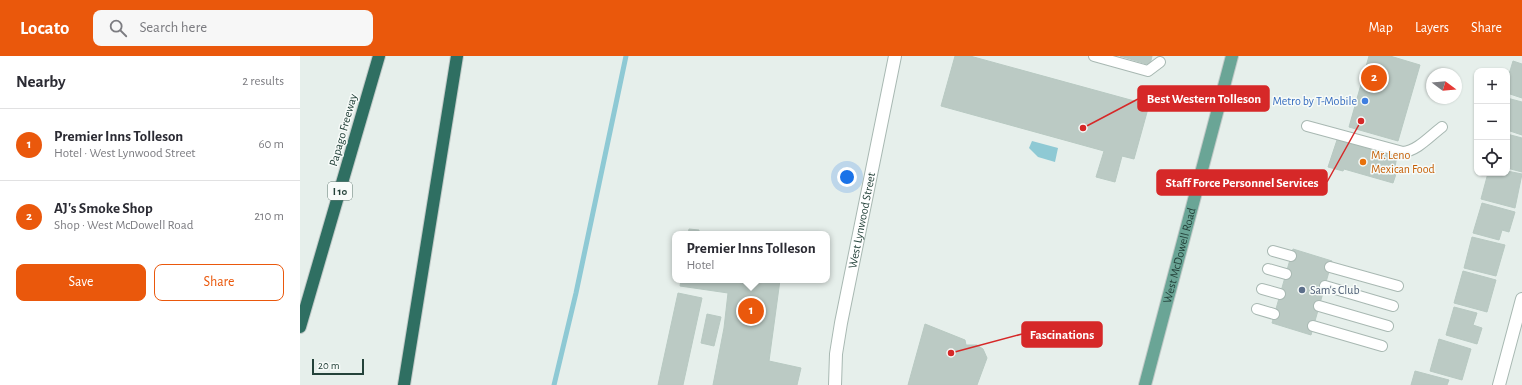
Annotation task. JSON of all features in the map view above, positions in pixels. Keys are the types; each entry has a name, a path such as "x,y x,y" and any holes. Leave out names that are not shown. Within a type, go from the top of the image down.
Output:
{"highway":[{"name":"Papago Freeway","path":"300,327 379,56"},
{"path":"404,385 457,56"}],"main road":[{"name":"West McDowell Road","path":"1145,385 1232,56"}],"street":[{"name":"West Lynwood Street","path":"835,385 836,354 841,323 895,56"},
{"path":"1499,385 1522,298"}],"lane":[{"path":"1094,56 1148,71 1160,62"},
{"path":"1306,126 1403,152 1411,152 1442,128"},
{"path":"1273,251 1292,256"},
{"path":"1330,267 1398,286"},
{"path":"1268,269 1286,274"},
{"path":"1325,286 1393,306"},
{"path":"1262,289 1280,294"},
{"path":"1319,306 1388,326"},
{"path":"1257,309 1274,314"},
{"path":"1313,326 1382,346"}],"water":[{"path":"1032,141 1058,148 1055,162 1038,157 1029,148"}],"building":[{"path":"955,56 970,56 1149,105 1134,159 1122,156 1115,182 1096,177 1104,151 941,106"},
{"path":"1120,56 1152,56 1150,65"},
{"path":"1369,56 1390,56 1420,65 1398,141 1349,127"},
{"path":"1513,61 1522,64 1522,98 1510,94 1510,71"},
{"path":"1510,99 1522,102 1522,135 1510,131"},
{"path":"1510,135 1522,138 1522,172 1510,169"},
{"name":"Mr. Leno Mexican Food","path":"1337,140 1397,156 1395,167 1398,168 1393,183 1344,169 1343,171 1328,167"},
{"path":"1510,172 1522,174 1515,208 1481,199 1487,176 1510,176"},
{"path":"1482,203 1515,212 1509,232 1502,230 1499,240 1473,233"},
{"path":"689,229 699,230 699,231 689,231"},
{"path":"1472,237 1505,245 1496,276 1464,268"},
{"name":"Sam's Club","path":"1293,249 1332,261 1311,335 1272,323"},
{"path":"1463,271 1496,280 1487,312 1454,303"},
{"path":"680,283 780,283 769,361 801,368 797,385 713,385 724,328 728,293 680,286"},
{"path":"678,293 702,298 683,385 658,385"},
{"path":"1454,307 1477,313 1473,325 1482,328 1477,344 1446,335"},
{"path":"707,314 721,317 714,346 701,343"},
{"path":"925,324 965,340 966,345 977,345 983,349 987,358 977,385 908,385"},
{"path":"1439,339 1471,349 1462,380 1430,371"},
{"path":"1415,371 1449,380 1447,385 1411,385"}],"waterway":[{"path":"554,385 576,293 626,56"}],"place":[{"name":"AJ's Smoke Shop","path":"1374,78"},
{"name":"Metro by T-Mobile","path":"1365,101"},
{"name":"Staff Force Personnel Services","path":"1361,121"},
{"name":"Best Western Tolleson","path":"1083,128"},
{"name":"Mr. Leno Mexican Food","path":"1363,162"},
{"name":"Sam's Club","path":"1302,290"},
{"name":"Premier Inns Tolleson","path":"751,311"},
{"name":"Fascinations","path":"951,353"}]}
